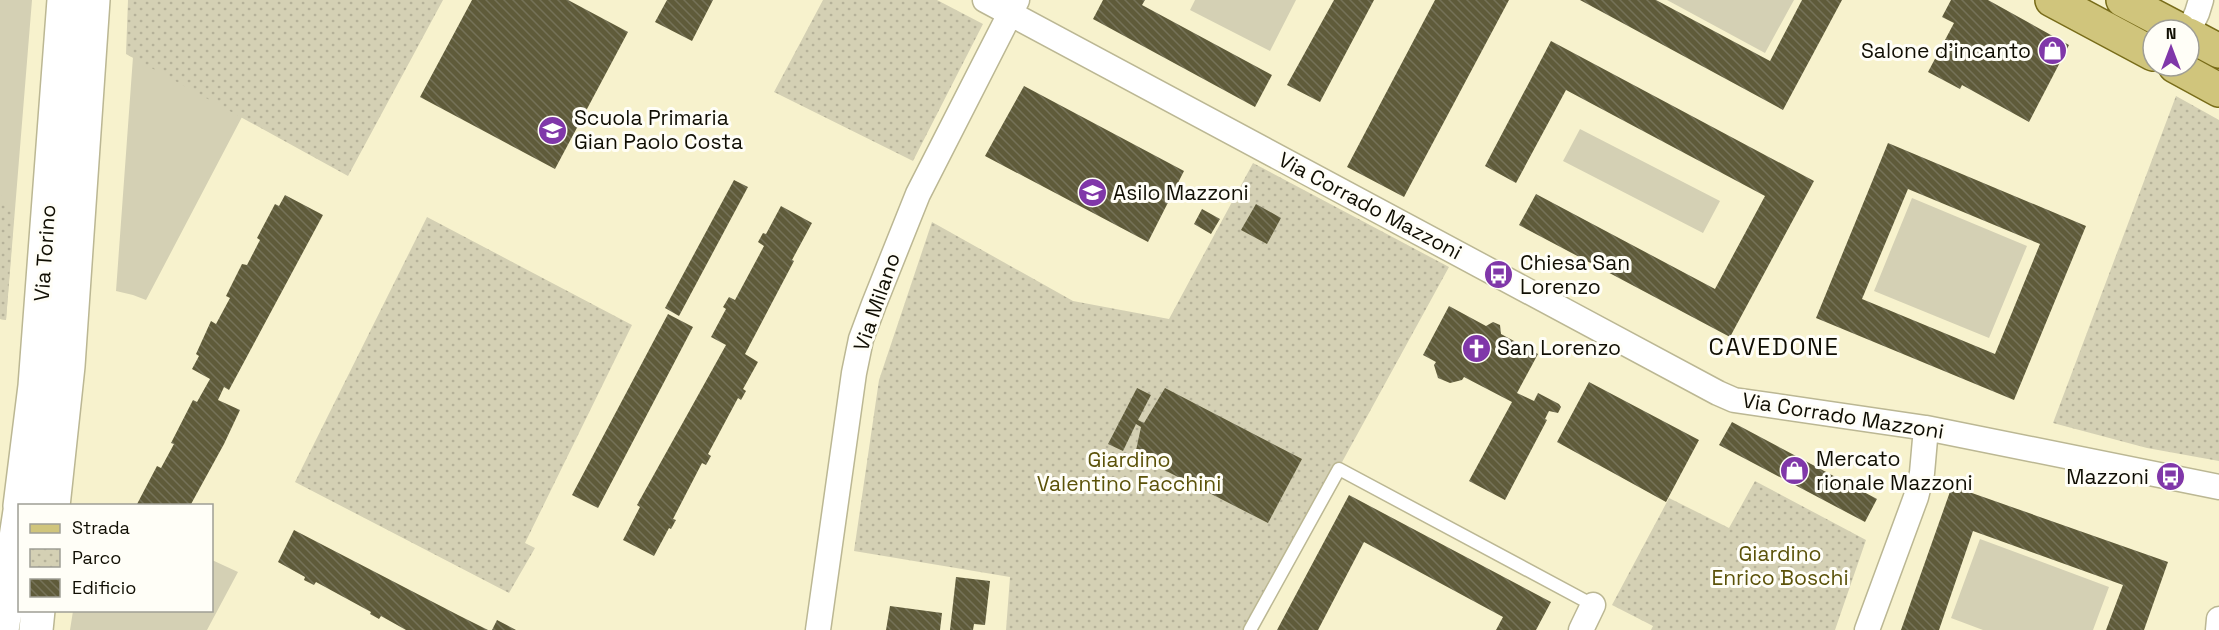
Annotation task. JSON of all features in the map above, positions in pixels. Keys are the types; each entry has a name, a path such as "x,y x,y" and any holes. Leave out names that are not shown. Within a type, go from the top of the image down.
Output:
{"main road":[{"name":"Via Torino","path":"20,504 35,386 64,0"},
{"name":"Via Torino","path":"53,504 68,366 93,0"},
{"path":"2052,0 2141,48"},
{"path":"2123,0 2157,18"},
{"path":"2201,41 2219,51"},
{"path":"2197,78 2219,90"},
{"path":"2,630 18,524"},
{"path":"36,630 38,612"}],"street":[{"name":"Via Corrado Mazzoni","path":"985,0 1013,7 1718,393 1752,403 1926,428 2219,487"},
{"path":"2195,18 2201,0"},
{"name":"Via Milano","path":"818,630 854,373 861,339 918,194 1013,7"},
{"path":"1867,630 1917,497 1922,473 1926,428"},
{"path":"1581,630 1593,605"},
{"path":"2218,630 2219,619"}],"lane":[{"path":"1250,630 1339,469 1593,605"}],"green space":[{"path":"0,0 32,0 6,320 0,319"},
{"path":"128,0 443,0 348,176 126,54"},
{"path":"823,0 937,0 983,24 913,161 774,92"},
{"path":"1195,0 1296,0 1270,51 1190,10"},
{"path":"1667,0 1794,0 1765,53"},
{"path":"133,57 242,117 146,300 116,291"},
{"path":"2176,96 2219,120 2219,461 2147,448 2053,423"},
{"path":"1580,129 1720,201 1703,233 1563,161"},
{"name":"Giardino Valentino Facchini","path":"1253,163 1449,267 1250,630 1006,630 1010,577 854,551 879,380 932,222 1073,301 1169,319"},
{"path":"0,194 14,214 6,320 0,319"},
{"path":"1912,198 2027,246 1989,338 1874,291"},
{"path":"427,217 632,325 525,543 535,548 509,593 295,482"},
{"name":"Giardino Enrico Boschi","path":"1755,481 1866,540 1835,630 1651,630 1653,626 1612,605 1669,498 1729,528"},
{"path":"1980,539 2109,587 2093,630 1983,630 1951,618"},
{"path":"213,560 238,572 207,630 70,630 73,612 213,612"}],"building":[{"path":"472,0 568,0 628,32 555,169 420,97"},
{"path":"667,0 713,0 692,41 655,22"},
{"path":"1103,0 1145,0 1142,5 1272,75 1255,107 1093,19"},
{"path":"1334,0 1374,0 1320,102 1287,85"},
{"path":"1435,0 1509,0 1404,197 1347,167"},
{"path":"1580,0 1656,0 1770,61 1802,0 1842,0 1783,110"},
{"path":"1951,0 1988,0 2069,45 2029,122 1962,85 1960,89 1928,72 1954,23 1942,17"},
{"path":"1551,41 1814,181 1730,337 1519,225 1536,194 1715,289 1765,196 1566,90 1516,183 1485,166"},
{"path":"1024,86 1184,171 1148,242 985,156"},
{"path":"1888,143 2086,226 2014,400 1816,318","holes":["1908,189 2040,244 1995,354 1862,299"]},
{"path":"734,180 748,187 679,316 665,308"},
{"path":"285,195 323,215 229,390 224,387 218,400 240,410 224,444 191,504 137,504 157,466 161,468 174,444 171,443 193,400 197,402 210,379 192,369 199,356 196,354 211,321 216,324 230,298 226,296 242,264 247,265 260,240 257,238 275,204 279,206"},
{"path":"1256,204 1281,218 1267,244 1241,230"},
{"path":"781,206 812,223 745,354 758,362 743,389 746,391 741,400 738,398 708,454 711,456 706,465 702,463 673,519 676,520 671,529 669,528 654,556 623,540 640,507 637,505 726,345 711,337 726,309 723,307 729,297 735,300 764,246 758,242 763,233 766,234"},
{"path":"1202,209 1220,219 1211,234 1194,224"},
{"path":"1449,306 1486,326 1493,322 1500,325 1501,334 1538,354 1517,393 1534,401 1538,393 1561,407 1558,413 1549,411 1545,419 1547,420 1505,500 1469,481 1512,402 1464,377 1462,380 1450,383 1438,378 1434,365 1436,362 1423,355"},
{"path":"668,314 693,327 598,508 572,495"},
{"path":"1589,382 1699,440 1666,502 1557,442"},
{"path":"1137,388 1151,395 1138,420 1144,423 1165,388 1302,459 1268,523 1135,455 1141,427 1136,424 1123,451 1108,444"},
{"name":"Mercato rionale Mazzoni","path":"1732,422 1877,499 1865,522 1719,445"},
{"path":"1952,486 2168,562 2144,630 2106,630 2123,585 1973,531 1939,630 1901,630"},
{"path":"1349,495 1551,602 1536,630 1496,630 1503,617 1364,542 1318,630 1277,630"},
{"path":"294,530 488,630 406,630 381,616 379,619 370,614 371,612 316,582 314,585 304,580 305,577 278,562"},
{"path":"956,577 990,581 985,625 974,624 973,630 950,630"},
{"path":"890,606 942,613 940,630 886,630"},
{"path":"497,620 516,630 492,630"}],"place":[{"name":"Salone d'incanto","path":"2052,51"},
{"name":"Scuola Primaria Gian Paolo Costa","path":"553,130"},
{"name":"Asilo Mazzoni","path":"1092,193"},
{"name":"Chiesa San Lorenzo","path":"1499,275"},
{"name":"San Lorenzo","path":"1476,348"},
{"name":"Mercato rionale Mazzoni","path":"1795,471"},
{"name":"Mazzoni","path":"2170,477"}],"district":[{"name":"CAVEDONE","path":"1774,347"}]}
